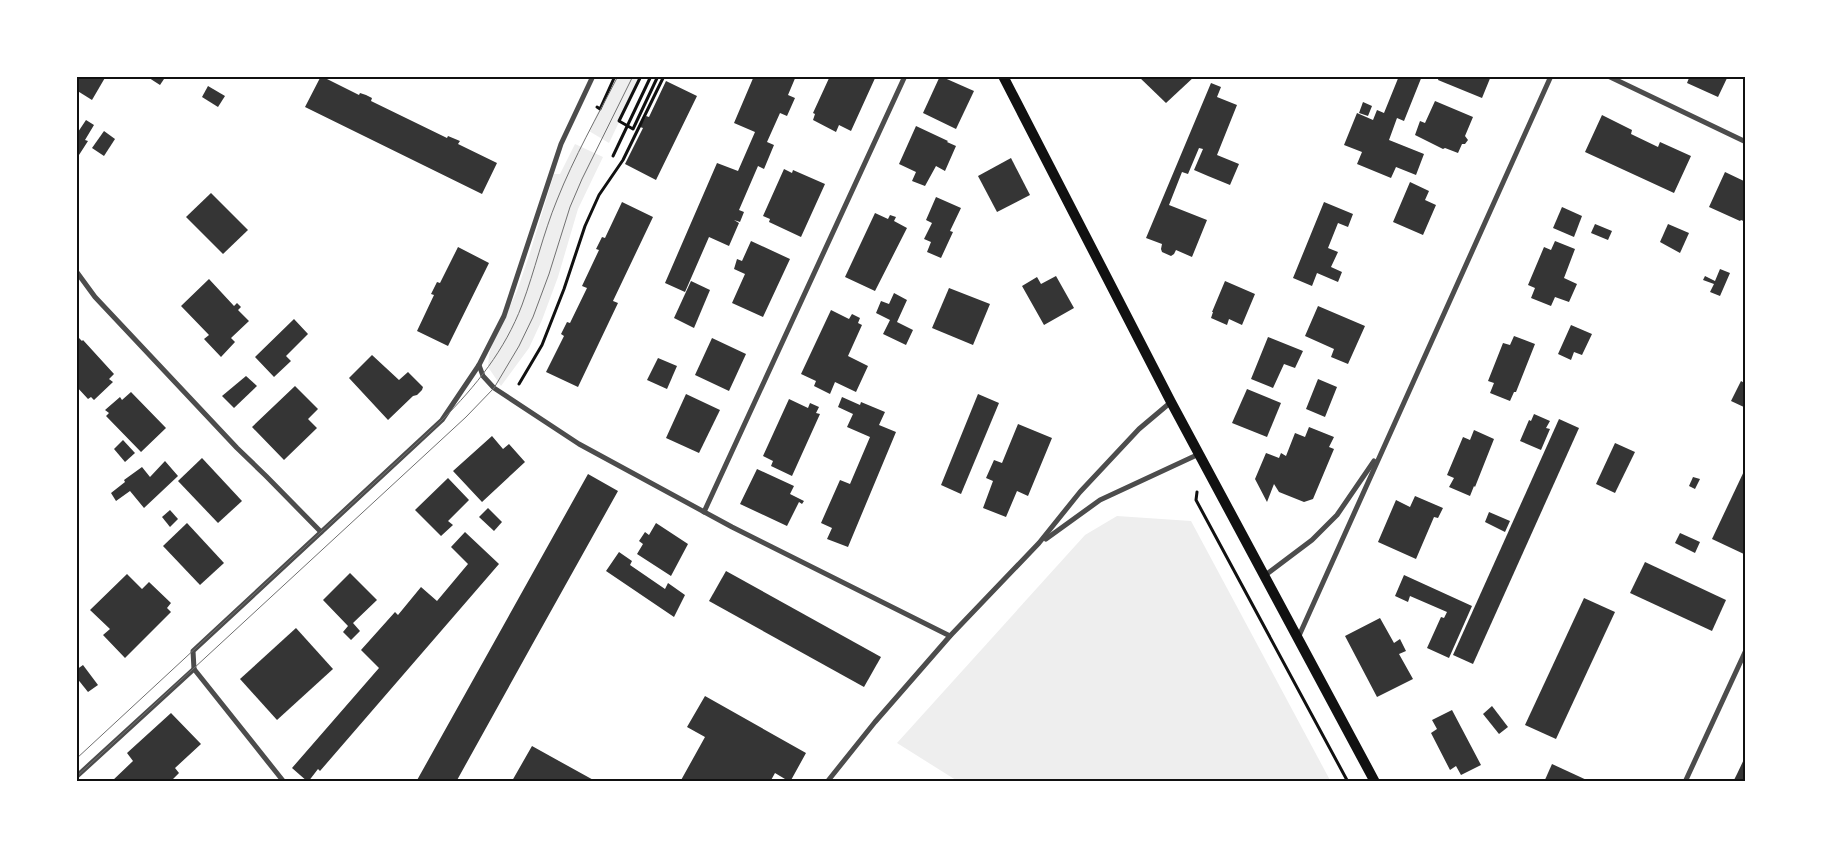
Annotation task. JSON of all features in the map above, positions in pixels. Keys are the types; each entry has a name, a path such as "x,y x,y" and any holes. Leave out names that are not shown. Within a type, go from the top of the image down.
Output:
{"main road":[{"path":"1003,76 1171,402 1375,782"}],"street":[{"path":"284,782 194,669 192,651 442,420 479,365 504,316 561,144 593,76"},
{"path":"704,512 905,76"},
{"path":"1298,638 1551,76"},
{"path":"1608,76 1746,142"},
{"path":"76,271 95,297 236,448 321,532"},
{"path":"479,365 483,376 494,388 580,444 704,512 950,636"},
{"path":"827,782 875,722 950,636 1039,543 1080,492 1139,429 1171,402"},
{"path":"1264,576 1312,540 1337,515 1382,450"},
{"path":"1039,543 1100,500 1199,454"},
{"path":"1685,782 1746,650"},
{"path":"76,777 194,669"}],"path":[{"path":"641,76 619,121 633,128 658,76"},
{"path":"613,156 651,76"},
{"path":"514,402 518,387 542,345 564,289 585,226 600,195 623,160 664,76"},
{"path":"1197,491 1196,500 1348,782"}],"shaded area":[{"path":"615,76 641,76 609,143 589,131"},
{"path":"575,144 603,157 578,209 558,277 542,320 529,348 501,386 488,367 492,345 517,291 554,174 560,174"},
{"path":"1117,516 1191,521 1331,782 959,782 897,743 1085,535"}],"building":[{"path":"76,76 106,76 92,100 76,90"},
{"path":"146,76 166,76 160,85"},
{"path":"321,76 359,95 360,93 366,95 372,98 371,101 447,138 448,136 460,141 458,144 497,163 482,194 305,107"},
{"path":"754,76 796,76 788,95 795,98 787,116 780,113 767,142 774,145 764,169 758,166 739,210 744,212 740,222 734,220 739,223 729,246 709,237 685,292 665,283 717,163 738,171 755,132 734,123"},
{"path":"830,76 876,76 851,131 839,125 836,132 813,120 815,114 813,113"},
{"path":"940,76 974,91 956,129 923,113"},
{"path":"1138,76 1195,76 1166,103"},
{"path":"1399,76 1422,76 1404,121 1397,118 1389,140 1424,154 1416,175 1396,167 1391,178 1357,164 1362,152 1344,145 1357,113 1373,120 1377,110 1384,113"},
{"path":"1439,76 1491,76 1482,98 1438,80"},
{"path":"1685,76 1728,76 1718,97 1687,83 1689,78"},
{"path":"666,81 697,96 656,180 625,164 643,128 640,127 646,116 649,117"},
{"path":"1211,83 1221,87 1217,97 1237,105 1217,155 1239,164 1230,185 1194,170 1203,149 1199,148 1188,174 1182,172 1169,205 1207,220 1192,257 1176,250 1171,256 1162,252 1162,244 1146,238"},
{"path":"208,86 225,96 218,107 202,97"},
{"path":"1435,101 1473,117 1465,136 1468,140 1465,144 1462,144 1458,153 1443,149 1415,135 1420,121 1425,123"},
{"path":"1363,102 1372,106 1368,116 1359,113"},
{"path":"1602,115 1632,130 1631,134 1658,147 1660,142 1691,156 1674,193 1585,152"},
{"path":"86,120 94,125 85,140 88,141 79,155 76,154 76,135"},
{"path":"916,126 956,146 945,171 936,166 925,186 912,181 916,172 899,164"},
{"path":"104,131 115,139 104,156 92,148"},
{"path":"1011,158 1030,195 997,212 978,176"},
{"path":"784,169 792,173 793,170 825,184 801,237 769,222 770,219 763,216"},
{"path":"1725,172 1746,182 1746,222 1709,207"},
{"path":"1410,182 1429,191 1425,200 1436,205 1423,235 1393,222"},
{"path":"211,193 248,230 223,254 186,217"},
{"path":"936,197 961,208 950,231 953,232 941,258 927,252 931,242 924,239 932,223 926,220"},
{"path":"622,202 653,217 613,301 618,303 578,387 546,372 564,336 561,334 567,322 570,323 587,288 582,286 599,250 596,249 602,237 605,238"},
{"path":"1324,202 1353,214 1348,227 1338,223 1328,248 1338,252 1331,267 1342,272 1338,282 1317,273 1312,286 1293,278"},
{"path":"1562,207 1582,216 1574,237 1553,228"},
{"path":"875,213 888,219 890,215 896,217 894,221 907,228 875,291 845,277"},
{"path":"1595,224 1612,231 1608,240 1591,233"},
{"path":"1668,224 1689,233 1680,253 1660,242"},
{"path":"751,241 790,259 763,317 732,303 745,274 734,269 737,259 742,261"},
{"path":"1555,241 1575,249 1564,278 1577,284 1569,302 1555,297 1551,306 1531,298 1535,288 1528,285 1544,247 1551,250"},
{"path":"458,247 489,263 448,346 417,331 434,295 431,294 437,282 440,283"},
{"path":"1720,269 1730,273 1720,296 1710,292 1714,284 1703,280 1705,276 1715,281"},
{"path":"1056,276 1074,308 1044,325 1022,286 1037,277 1041,284"},
{"path":"209,279 234,306 237,303 241,307 238,310 249,321 231,338 235,342 221,357 204,339 209,335 181,306"},
{"path":"691,281 710,290 694,328 674,318"},
{"path":"1225,281 1255,294 1242,325 1229,319 1227,325 1211,318"},
{"path":"949,288 990,304 973,345 932,328"},
{"path":"894,293 907,300 897,322 913,330 906,345 883,334 890,320 876,313 881,301 889,304"},
{"path":"1318,306 1365,326 1348,364 1331,357 1334,349 1305,336"},
{"path":"831,310 849,319 852,314 860,318 858,323 862,325 848,356 868,366 856,392 835,382 830,394 814,386 816,381 801,374"},
{"path":"294,319 308,334 286,356 291,361 274,377 255,357"},
{"path":"1571,325 1592,334 1582,355 1574,352 1571,360 1558,354"},
{"path":"1514,336 1535,344 1516,392 1514,392 1510,401 1490,393 1494,383 1488,381 1503,343 1510,345"},
{"path":"1268,337 1303,351 1295,368 1284,364 1273,388 1251,379"},
{"path":"79,338 114,374 109,379 113,382 94,400 91,397 88,399 76,386 76,341"},
{"path":"712,338 746,354 729,391 695,375"},
{"path":"372,355 399,380 408,372 423,387 417,395 413,396 388,420 349,378"},
{"path":"658,358 677,366 667,389 647,380"},
{"path":"246,376 257,386 234,408 222,396"},
{"path":"1318,379 1337,387 1325,417 1306,409"},
{"path":"1741,381 1746,384 1746,408 1731,401"},
{"path":"295,386 318,409 308,419 317,428 284,460 252,427"},
{"path":"1247,389 1281,403 1267,437 1232,423"},
{"path":"131,392 166,428 141,452 106,416 109,413 105,410 120,397 122,400"},
{"path":"686,394 720,410 699,453 666,438"},
{"path":"978,394 999,403 961,494 941,485"},
{"path":"842,397 860,405 861,402 885,412 879,425 896,432 848,547 827,539 832,528 821,523 840,480 850,484 870,437 847,427 853,414 838,407"},
{"path":"789,399 808,408 810,403 819,407 816,413 820,414 792,476 771,466 773,461 763,456"},
{"path":"1534,414 1550,421 1546,428 1550,429 1541,450 1520,441 1529,420 1531,421"},
{"path":"1559,419 1579,428 1473,664 1453,655"},
{"path":"1018,424 1052,438 1028,496 1017,491 1006,517 983,508 993,481 986,478 994,460 1002,463"},
{"path":"1309,427 1334,437 1329,447 1334,449 1313,499 1304,502 1279,492 1274,484 1267,502 1255,479 1266,453 1279,458 1281,453 1286,456 1295,433 1305,437"},
{"path":"1474,430 1494,439 1470,496 1449,487 1454,478 1447,475 1463,437 1470,440"},
{"path":"492,436 503,449 509,444 525,462 482,502 453,471"},
{"path":"123,440 135,453 125,462 114,449"},
{"path":"1615,443 1635,452 1615,493 1596,484"},
{"path":"202,458 242,501 218,523 178,481"},
{"path":"165,461 178,476 144,508 130,491 116,501 111,493 125,482 124,480 142,467 150,477"},
{"path":"1746,467 1746,555 1712,539"},
{"path":"757,469 794,486 790,494 804,501 802,504 799,502 787,526 740,504"},
{"path":"588,474 618,491 456,782 416,782"},
{"path":"1693,477 1700,479 1695,489 1689,486"},
{"path":"448,478 469,500 448,521 453,525 441,536 415,510"},
{"path":"1415,496 1443,508 1438,518 1434,517 1416,559 1378,542 1396,500 1410,507"},
{"path":"488,508 502,522 494,531 479,517"},
{"path":"170,510 178,519 170,527 162,517"},
{"path":"1489,512 1510,521 1505,532 1485,522"},
{"path":"187,523 224,563 200,585 163,546"},
{"path":"656,523 688,544 671,576 637,554 643,544 639,541 645,532 649,535"},
{"path":"465,532 499,564 320,771 318,769 308,782 292,768 379,668 361,650 395,612 398,615 421,587 437,601 468,564 451,547"},
{"path":"1680,533 1700,542 1695,553 1675,543"},
{"path":"619,552 632,561 630,565 665,589 668,583 685,595 674,617 606,571"},
{"path":"1645,562 1726,600 1712,631 1630,593"},
{"path":"726,571 881,657 864,687 709,601"},
{"path":"350,573 377,600 353,623 360,631 351,640 343,632 348,626 323,600"},
{"path":"127,574 142,589 149,582 171,603 167,608 171,612 125,658 103,635 110,629 90,610"},
{"path":"1404,575 1472,606 1449,658 1427,648 1441,617 1444,618 1447,612 1410,596 1408,602 1395,596"},
{"path":"1584,598 1615,612 1556,739 1525,725"},
{"path":"1380,618 1394,643 1400,639 1406,651 1399,654 1413,679 1377,697 1345,636"},
{"path":"296,628 333,669 277,720 240,679"},
{"path":"83,665 98,685 88,692 76,677 76,670"},
{"path":"705,696 806,753 790,782 775,773 770,782 680,782 705,737 687,727"},
{"path":"1492,706 1508,727 1499,734 1483,714"},
{"path":"1452,710 1481,765 1461,775 1456,766 1450,770 1431,733 1437,729 1432,720"},
{"path":"171,713 201,744 175,768 179,773 170,782 111,782 133,761 127,753"},
{"path":"532,746 597,782 513,782"},
{"path":"1746,755 1746,782 1733,782 1737,774"},
{"path":"1552,764 1591,782 1544,782"}],"tram line":[{"path":"76,759 442,420 478,381 498,352 515,321 527,292 543,239 564,184 618,76"},
{"path":"76,777 466,417 494,388 519,346 533,317 570,207 633,76"}]}
